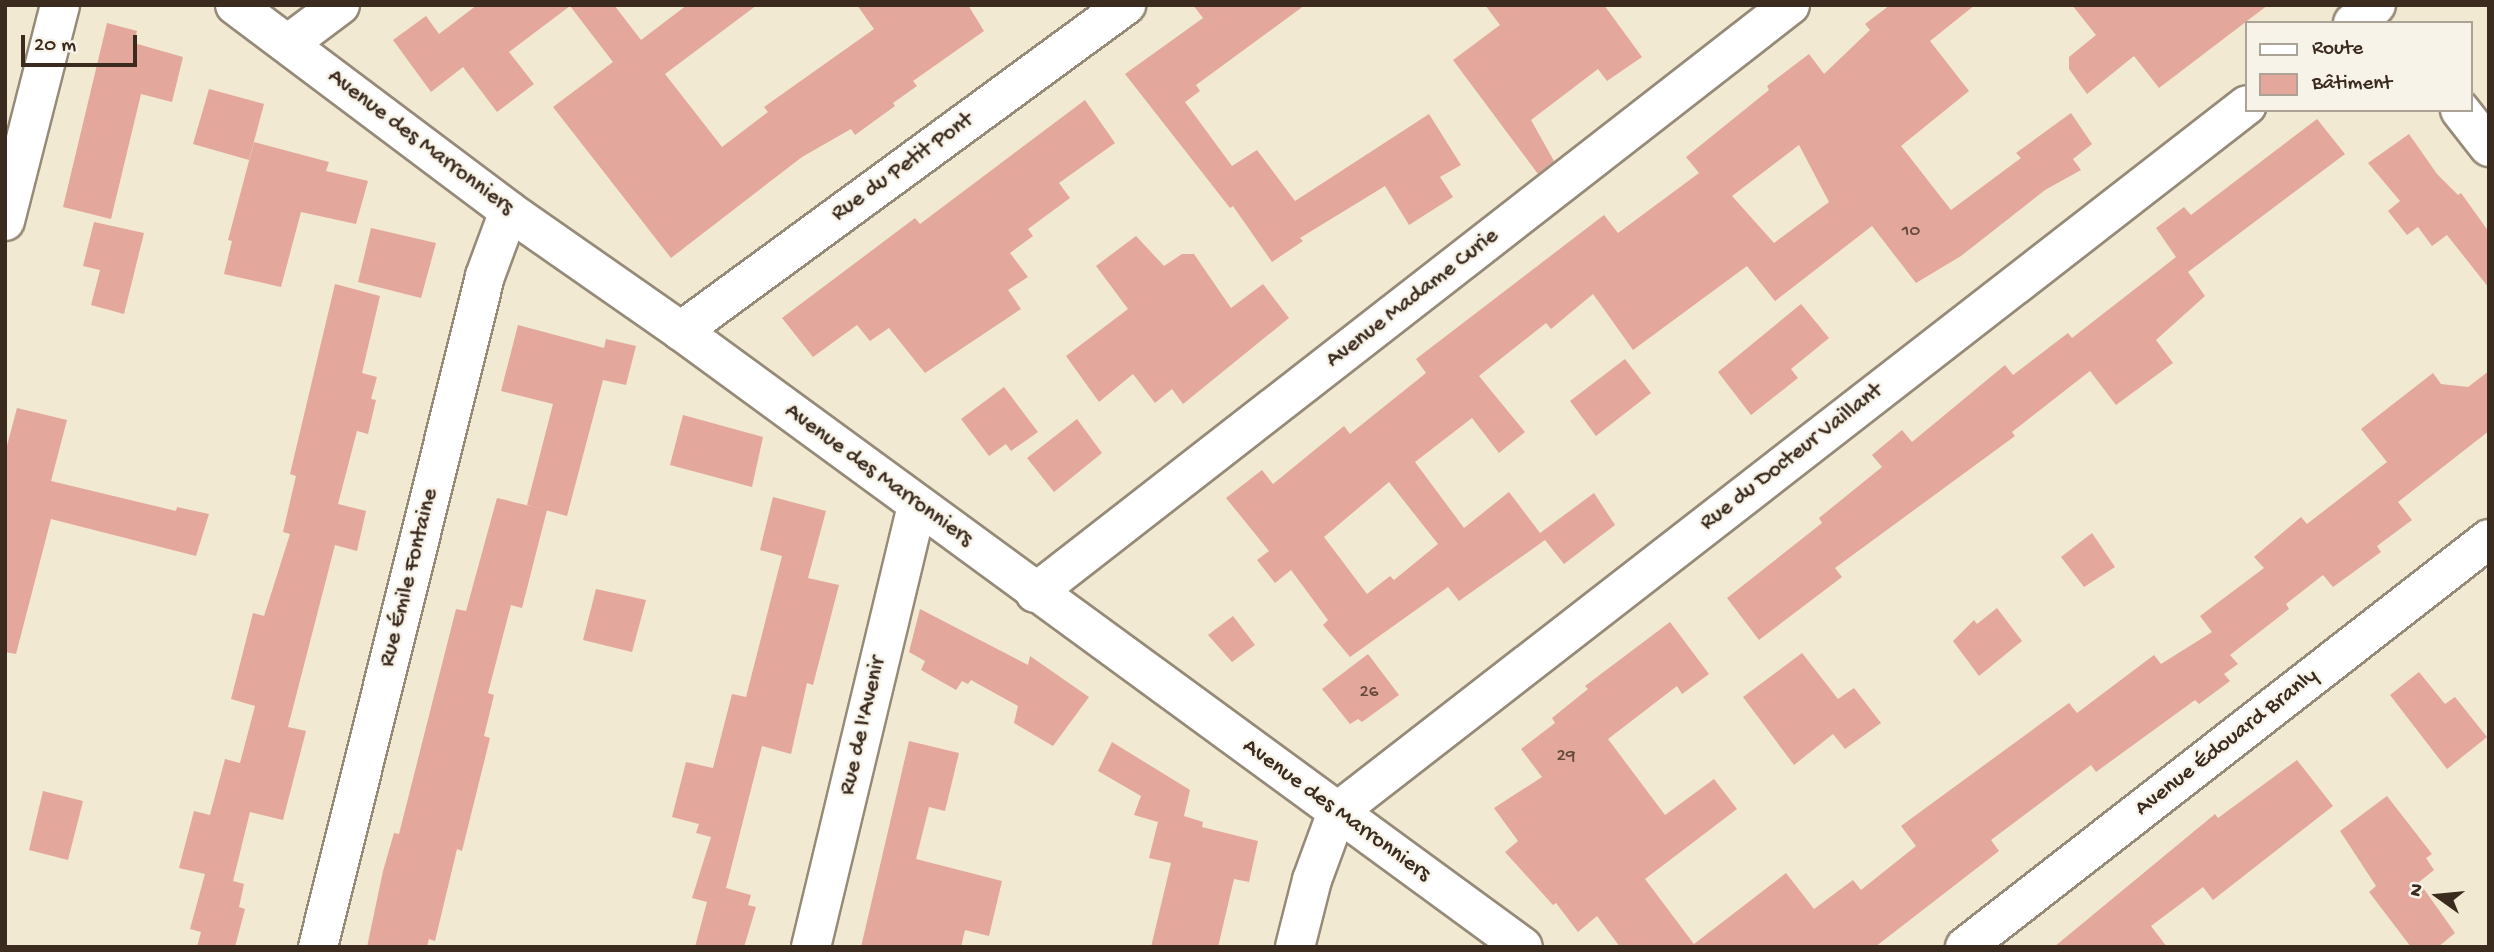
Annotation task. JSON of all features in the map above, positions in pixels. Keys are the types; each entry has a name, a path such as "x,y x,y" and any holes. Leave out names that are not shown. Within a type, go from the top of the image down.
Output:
{"street":[{"path":"5,221 60,5"},
{"name":"Avenue des Marronniers","path":"234,5 509,211 681,331 1035,593 1522,947"},
{"path":"288,44 340,5"},
{"name":"Rue du Petit Pont","path":"681,331 1126,5"},
{"name":"Avenue Madame Curie","path":"1035,593 1790,5"},
{"path":"2356,21 2377,5 2390,21"},
{"name":"Rue du Docteur Vaillant","path":"1337,812 2246,106"},
{"path":"2462,112 2489,147"},
{"name":"Rue Émile Fontaine","path":"318,947 485,276 509,211"},
{"name":"Rue de l'Avenir","path":"811,947 917,505"},
{"name":"Avenue Édouard Branly","path":"1965,947 2489,539"},
{"path":"1295,947 1312,880 1337,812"}],"building":[{"path":"477,5 614,5 641,40 687,5 757,5 665,74 722,147 768,112 764,107 874,29 857,5 968,5 984,31 913,81 917,86 893,103 895,106 855,135 851,129 802,157 671,258 553,107 613,62 570,6 509,52 534,84 497,112 463,67 431,92 393,40 426,16 439,34"},
{"path":"1193,5 1305,5 1196,85 1200,91 1185,102 1232,166 1257,150 1295,201 1429,114 1461,165 1440,177 1453,197 1409,225 1385,186 1300,238 1303,241 1272,262 1233,206 1230,208 1125,74 1203,18"},
{"path":"1485,5 1604,5 1642,57 1607,81 1598,69 1531,120 1554,161 1538,174 1453,60 1500,25"},
{"path":"1890,5 1975,5 1930,41 1969,91 1901,146 1951,210 2021,158 2016,153 2071,113 2092,144 2073,159 2081,170 2045,190 1961,256 1916,283 1872,226 1775,301 1747,266 1633,350 1593,294 1551,329 1546,323 1479,376 1525,432 1499,453 1472,418 1415,462 1464,528 1509,492 1540,533 1594,493 1615,525 1564,564 1545,540 1459,601 1448,587 1350,657 1323,625 1328,620 1291,570 1275,583 1257,560 1269,551 1226,498 1262,470 1273,484 1344,426 1350,434 1426,373 1416,359 1604,215 1618,233 1699,173 1686,157 1769,90 1767,86 1809,54 1824,74 1870,30 1865,24","holes":["1799,145 1829,202 1774,243 1732,196","1389,482 1438,544 1394,580 1390,576 1367,594 1324,537"]},
{"path":"2072,5 2268,5 2159,88 2134,56 2087,94 2069,69 2069,57 2096,35"},
{"path":"107,23 137,31 134,43 183,57 172,102 141,94 111,219 63,207"},
{"path":"209,89 264,104 249,160 193,144"},
{"path":"1085,100 1115,143 1059,183 1070,198 1028,229 1033,236 1010,253 1028,277 1008,290 1021,309 925,373 889,328 870,341 857,325 813,357 782,318 915,218 920,224"},
{"path":"2317,119 2345,154 2188,272 2205,296 2156,340 2173,363 2116,405 2090,371 2012,432 2015,436 1835,568 1842,577 1759,640 1727,598 1822,523 1819,518 1882,467 1872,455 1902,430 1912,442 2005,365 2013,375 2068,333 2072,338 2176,257 2156,228 2184,207 2191,215"},
{"path":"2409,134 2437,174 2458,195 2461,193 2489,232 2489,288 2447,235 2432,246 2418,227 2407,235 2388,211 2400,201 2368,163"},
{"path":"254,142 329,162 326,171 368,181 356,224 301,212 281,287 224,274 232,241 228,240"},
{"path":"94,222 144,233 124,314 91,305 100,270 83,266"},
{"path":"371,228 436,243 421,298 358,282"},
{"path":"1136,236 1164,266 1182,254 1194,254 1231,308 1263,284 1289,318 1183,404 1172,389 1155,403 1133,374 1099,402 1066,356 1128,309 1096,266"},
{"path":"335,284 380,296 362,373 377,377 371,399 376,400 368,434 357,431 338,504 366,511 357,551 335,545 288,727 306,731 283,820 250,812 233,881 244,884 239,907 245,909 235,947 197,947 201,932 190,929 205,874 179,868 194,811 210,815 225,759 240,763 255,706 231,699 253,613 264,616 290,534 283,532 296,476 290,474"},
{"path":"1801,304 1829,338 1791,369 1798,378 1751,415 1718,372"},
{"path":"518,325 604,348 606,339 636,346 626,385 603,380 567,516 527,505 553,404 501,391"},
{"path":"1625,359 1651,393 1596,436 1570,401"},
{"path":"2489,371 2489,431 2398,502 2412,520 2377,546 2381,552 2333,587 2323,575 2286,604 2289,609 2230,655 2238,664 2224,674 2230,681 2199,704 2195,700 2096,772 2091,765 1991,840 1999,851 1875,947 1620,947 1597,916 1578,932 1556,903 1553,905 1505,852 1518,841 1494,808 1542,777 1521,749 1555,723 1552,718 1588,689 1585,686 1670,622 1709,674 1682,694 1677,686 1608,739 1665,815 1714,779 1737,809 1645,879 1694,944 1786,873 1814,909 1853,880 1861,890 1916,846 1901,826 2069,703 2077,713 2154,655 2161,664 2212,632 2200,616 2264,568 2254,557 2301,517 2307,524 2387,462 2361,429 2433,373 2441,384 2468,387"},
{"path":"1004,387 1038,432 1011,451 1006,444 989,456 961,419"},
{"path":"17,408 67,420 51,481 176,511 177,507 209,514 196,556 51,519 16,654 5,652 5,453"},
{"path":"683,415 763,437 752,487 670,465"},
{"path":"1077,419 1102,453 1054,492 1027,458"},
{"path":"773,497 826,511 808,578 839,585 813,685 807,683 791,754 762,746 726,888 751,895 748,905 756,907 744,947 695,947 707,902 692,898 711,837 696,833 699,824 672,817 686,762 713,768 732,694 746,697 782,556 760,550"},
{"path":"497,498 547,510 522,608 511,605 488,693 494,695 484,736 490,738 462,851 457,849 435,941 429,939 427,947 367,947 383,871 394,833 399,834 456,609 466,611"},
{"path":"2092,533 2115,567 2084,587 2061,557"},
{"path":"596,589 646,600 632,652 583,640"},
{"path":"1997,608 2022,641 1979,676 1953,641 1974,620 1977,624"},
{"path":"920,609 1028,665 1030,656 1089,697 1053,746 1014,723 1018,706 971,680 968,684 962,681 956,690 921,670 925,661 909,652"},
{"path":"1233,616 1255,645 1232,662 1208,635"},
{"path":"1802,653 1838,699 1854,688 1881,723 1845,749 1833,734 1794,765 1743,697"},
{"path":"1368,654 1399,695 1362,722 1358,719 1350,724 1322,689"},
{"path":"2419,672 2445,704 2455,697 2487,737 2447,769 2390,695"},
{"path":"909,741 959,753 945,811 929,807 916,859 1002,881 989,936 965,930 961,947 861,947"},
{"path":"1112,742 1190,790 1184,816 1203,822 1202,827 1258,841 1249,882 1234,879 1218,947 1151,947 1171,863 1149,858 1158,822 1134,815 1141,796 1098,771"},
{"path":"2297,760 2333,806 2213,900 2203,887 2151,926 2167,947 2054,947 2215,814 2218,818"},
{"path":"43,791 83,801 68,860 29,850"},
{"path":"2387,796 2432,854 2426,858 2434,870 2419,882 2455,933 2438,947 2411,947 2369,892 2376,886 2340,831"}]}
